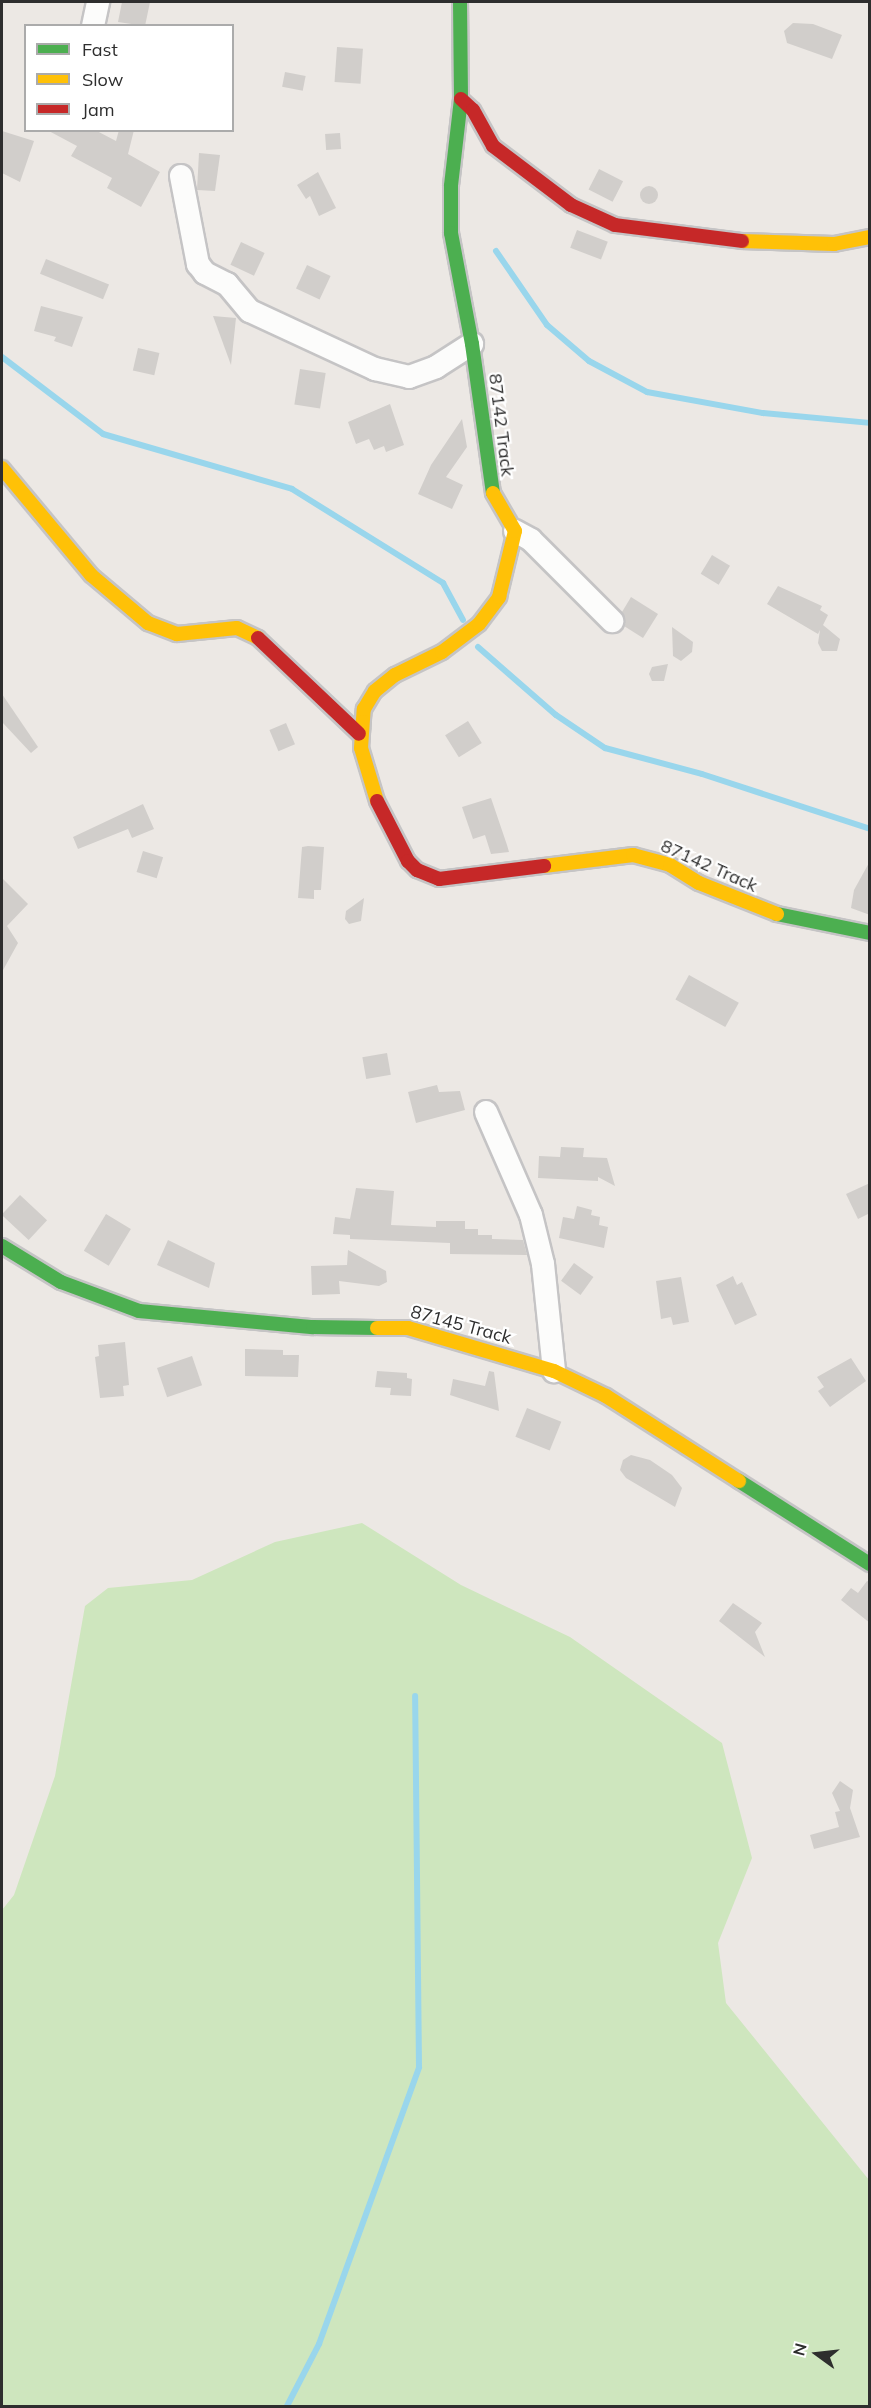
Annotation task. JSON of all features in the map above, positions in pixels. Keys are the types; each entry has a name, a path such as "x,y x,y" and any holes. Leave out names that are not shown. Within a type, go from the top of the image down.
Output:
{"street":[{"path":"93,24 98,2"},
{"name":"87142 Track","path":"460,2 461,99 451,186 451,233 472,344 489,481 496,503 515,531"},
{"path":"461,99 473,110 493,146 511,162 571,205 615,225 768,244 834,244 870,237"},
{"path":"181,176 198,264 205,273 227,284 250,311 375,369 409,377 436,367 472,344"},
{"path":"2,468 91,575 148,623 177,634 237,628 252,632 359,734"},
{"path":"359,734 364,710 375,691 395,675 460,640 488,613 498,597 510,562 515,531 531,540 612,621"},
{"name":"87142 Track","path":"359,734 379,809 408,861 428,876 439,879 633,855 670,865 699,883 774,913 870,933"},
{"path":"486,1112 531,1215 543,1264 554,1371"},
{"name":"87145 Track","path":"2,1246 61,1282 139,1311 313,1327 408,1328 554,1371 606,1396 870,1564"}],"green space":[{"path":"362,1523 461,1585 570,1637 722,1743 752,1858 718,1943 726,2003 869,2180 869,2406 2,2406 2,1910 14,1895 55,1776 85,1606 108,1588 192,1580 275,1542"}],"building":[{"path":"122,2 150,2 145,24 118,22"},
{"path":"793,23 813,24 842,35 832,59 787,43 784,31"},
{"path":"337,47 363,49 360,84 335,82"},
{"path":"285,72 306,76 303,91 282,87"},
{"path":"2,131 34,141 20,182 2,173"},
{"path":"51,132 99,132 116,141 118,132 134,132 128,154 160,172 141,207 107,188 112,178 71,156 77,146"},
{"path":"340,133 341,149 326,150 325,134"},
{"path":"199,153 220,155 215,191 197,190"},
{"path":"599,169 623,181 613,202 589,189"},
{"path":"318,172 336,208 319,216 310,196 306,199 297,185"},
{"path":"649,186 655,189 658,195 655,201 649,204 643,201 640,195 643,189"},
{"path":"577,230 608,242 601,260 570,248"},
{"path":"241,242 265,253 254,276 230,265"},
{"path":"46,259 109,284 103,299 40,274"},
{"path":"307,265 331,276 320,300 296,289"},
{"path":"41,306 83,317 72,347 54,341 56,337 34,331"},
{"path":"213,316 236,318 231,365"},
{"path":"138,348 159,353 154,375 133,370"},
{"path":"300,369 326,373 320,409 294,405"},
{"path":"390,404 404,445 386,452 384,446 374,450 369,439 356,444 348,422"},
{"path":"462,419 467,447 446,477 463,485 452,509 418,494 431,465"},
{"path":"712,555 730,566 719,585 701,574"},
{"path":"778,586 822,606 820,610 828,615 823,625 840,639 837,651 822,651 818,643 820,630 818,634 767,604"},
{"path":"631,597 658,614 643,638 624,626 622,612"},
{"path":"672,627 693,642 692,652 681,661 673,656"},
{"path":"668,664 664,681 652,681 649,674 652,667"},
{"path":"2,694 38,747 31,753 2,722"},
{"path":"468,721 482,743 459,757 445,735"},
{"path":"286,723 295,744 278,751 269,730"},
{"path":"491,798 509,852 491,854 485,835 473,839 462,807"},
{"path":"143,804 154,829 132,838 128,829 78,849 73,837"},
{"path":"302,847 324,847 321,890 314,890 314,899 298,898"},
{"path":"143,851 163,857 157,878 137,872"},
{"path":"870,861 870,915 851,908 854,890"},
{"path":"2,878 28,904 7,926 18,943 2,972"},
{"path":"364,898 361,921 349,924 345,919 346,911"},
{"path":"689,975 739,1003 725,1027 675,999"},
{"path":"387,1053 391,1075 366,1079 362,1057"},
{"path":"437,1085 439,1092 460,1091 465,1110 416,1123 408,1092"},
{"path":"561,1147 584,1148 583,1157 607,1158 615,1186 598,1177 598,1181 538,1178 539,1156 560,1157"},
{"path":"870,1183 870,1213 858,1219 846,1194"},
{"path":"356,1188 394,1191 391,1225 436,1227 436,1221 465,1221 465,1229 478,1229 478,1235 492,1235 492,1239 523,1240 527,1255 450,1254 450,1243 350,1239 350,1235 333,1234 335,1217 350,1219"},
{"path":"20,1195 47,1220 29,1240 2,1215"},
{"path":"577,1206 592,1210 591,1215 600,1217 599,1225 608,1227 604,1248 559,1238 563,1217 574,1219"},
{"path":"106,1214 131,1229 109,1266 84,1251"},
{"path":"168,1240 215,1263 209,1288 157,1265"},
{"path":"348,1250 386,1271 387,1282 379,1286 339,1281 340,1294 312,1295 311,1266 347,1265"},
{"path":"574,1263 593,1277 580,1295 561,1281"},
{"path":"733,1276 737,1285 742,1282 757,1315 735,1325 716,1285"},
{"path":"681,1277 689,1322 673,1325 671,1317 661,1319 656,1281"},
{"path":"125,1342 129,1385 123,1386 124,1396 100,1398 95,1357 99,1356 98,1345"},
{"path":"245,1349 283,1350 283,1355 299,1355 298,1377 245,1376"},
{"path":"192,1356 202,1385 167,1397 157,1368"},
{"path":"851,1358 866,1381 830,1407 818,1391 824,1387 817,1377"},
{"path":"377,1371 407,1373 407,1378 412,1379 411,1396 390,1395 391,1388 375,1387"},
{"path":"489,1371 494,1372 499,1411 450,1395 453,1379 485,1386"},
{"path":"527,1408 561,1422 550,1451 515,1437"},
{"path":"631,1455 650,1460 672,1475 682,1488 675,1507 626,1478 620,1470 623,1460"},
{"path":"867,1581 870,1582 870,1623 841,1600 851,1588 858,1593"},
{"path":"733,1603 762,1623 755,1632 765,1657 719,1621"},
{"path":"840,1781 853,1790 850,1808 860,1837 814,1849 810,1835 839,1827 835,1812 840,1811 832,1793"}],"waterway":[{"path":"496,251 547,325 589,361 647,392 763,413 870,423"},
{"path":"2,357 103,434 292,489 443,583 463,620"},
{"path":"478,647 556,715 605,748 702,774 870,829"},
{"path":"287,2406 319,2344 419,2067 415,1696"}],"traffic: fast":[{"path":"460,2 461,99 451,186 451,233 472,344 493,493"},
{"path":"777,914 870,933"},
{"path":"2,1246 61,1282 139,1311 313,1327 377,1328"},
{"path":"739,1481 870,1564"}],"traffic: slow":[{"path":"742,241 834,244 870,237"},
{"path":"2,468 91,575 148,623 177,634 237,628 258,638"},
{"path":"377,801 361,748 364,709 375,691 395,675 442,652 479,624 499,597 515,531 493,493"},
{"path":"544,866 633,855 670,865 699,883 777,914"},
{"path":"377,1328 408,1328 554,1371 606,1396 739,1481"}],"traffic: jam":[{"path":"461,99 473,110 493,146 571,205 615,225 742,241"},
{"path":"258,638 359,734"},
{"path":"377,801 408,861 417,870 439,879 544,866"}]}
